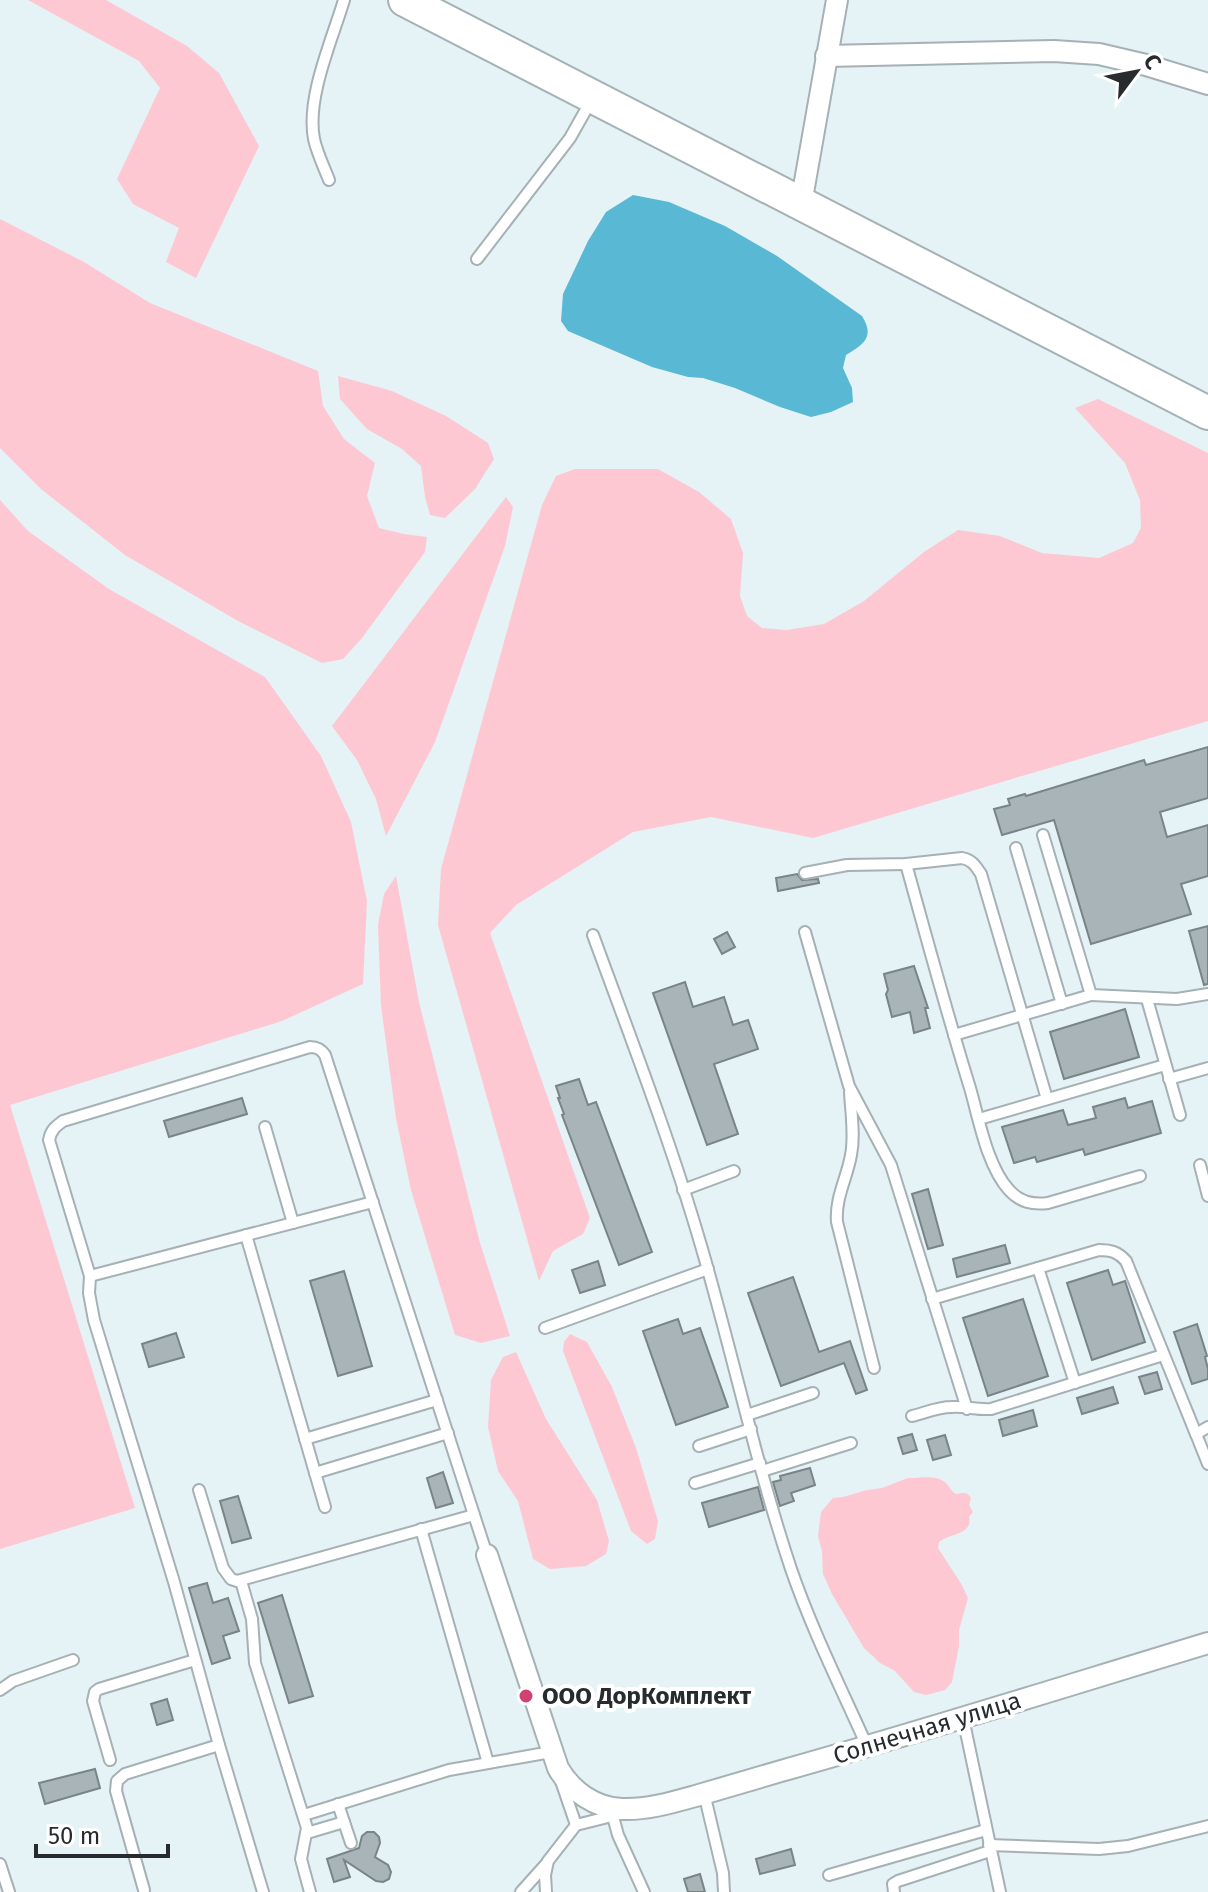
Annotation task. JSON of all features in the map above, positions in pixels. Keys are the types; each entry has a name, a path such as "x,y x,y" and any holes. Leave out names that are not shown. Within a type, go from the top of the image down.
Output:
{"main road":[{"path":"405,0 1208,413"}],"street":[{"path":"801,204 837,0"},
{"path":"826,56 1054,51 1099,54 1208,84"},
{"path":"487,1555 551,1752 565,1780 588,1799 612,1812"},
{"name":"Солнечная улица","path":"612,1812 645,1808 868,1747 1208,1643"}],"lane":[{"path":"329,180 314,140 312,120 315,93 344,0"},
{"path":"477,259 570,138 593,97"},
{"path":"1043,835 1091,995"},
{"path":"1016,848 1062,1004"},
{"path":"805,873 847,865 906,864 962,858 975,865 981,874 1047,1099"},
{"path":"906,864 979,1119 999,1176 1008,1189 1026,1202 1048,1203 1140,1176"},
{"path":"805,932 849,1086 853,1140 838,1198 837,1222 874,1368"},
{"path":"593,935 708,1269 761,1467 800,1595 868,1747"},
{"path":"954,1035 1091,995 1177,999 1208,994"},
{"path":"1147,999 1180,1115"},
{"path":"263,1892 174,1582 94,1320 89,1293 90,1276 49,1140 50,1132 63,1121 310,1047 325,1055 487,1555"},
{"path":"979,1119 1165,1065"},
{"path":"1169,1079 1208,1068"},
{"path":"849,1086 891,1165 967,1409"},
{"path":"265,1127 293,1223"},
{"path":"1200,1165 1208,1196"},
{"path":"683,1190 734,1171"},
{"path":"90,1276 373,1202"},
{"path":"246,1235 325,1507"},
{"path":"932,1299 1099,1250 1119,1254 1126,1261 1208,1464"},
{"path":"1038,1268 1075,1383"},
{"path":"545,1328 708,1269"},
{"path":"912,1416 943,1407 991,1409 1163,1355"},
{"path":"747,1415 813,1393"},
{"path":"305,1439 437,1400"},
{"path":"1196,1434 1208,1427"},
{"path":"699,1446 751,1429"},
{"path":"315,1473 448,1433"},
{"path":"695,1483 851,1443"},
{"path":"199,1490 223,1568 231,1579 241,1581 474,1515"},
{"path":"421,1529 488,1763"},
{"path":"241,1581 252,1619 255,1663 304,1815 307,1833 301,1859 310,1892"},
{"path":"0,1690 13,1681 73,1660"},
{"path":"110,1760 93,1701 95,1692 195,1660"},
{"path":"963,1718 1000,1892"},
{"path":"144,1890 116,1791 117,1781 125,1774 219,1745"},
{"path":"304,1815 449,1770 551,1752 576,1825"},
{"path":"704,1793 723,1873 724,1892"},
{"path":"338,1804 351,1843"},
{"path":"521,1892 576,1825 612,1812 618,1835 644,1892"},
{"path":"307,1833 344,1822"},
{"path":"894,1892 893,1884 898,1881 990,1848 1099,1849 1128,1846 1208,1826"},
{"path":"829,1875 986,1830"},
{"path":"546,1892 548,1861"},
{"path":"0,1864 9,1892"}],"shaded area":[{"path":"28,0 106,0 187,46 219,73 259,146 196,278 166,262 179,228 133,204 117,179 160,88 139,61"},
{"path":"0,219 84,262 150,303 318,371 323,406 344,439 375,463 367,496 379,528 427,537 425,552 343,659 322,663 238,621 125,555 41,489 0,448"},
{"path":"338,376 392,391 446,416 488,443 494,459 475,489 445,518 430,515 421,466 402,449 367,429 340,399"},
{"path":"1098,399 1208,453 1208,721 813,838 711,817 633,832 516,905 490,933 590,1218 583,1234 553,1251 539,1281 438,925 441,869 542,505 556,476 575,469 658,469 699,492 731,519 743,553 740,596 747,616 762,628 787,630 824,624 864,601 924,552 958,530 1000,536 1042,553 1099,558 1133,543 1141,528 1140,500 1125,463 1075,408"},
{"path":"506,497 513,507 505,546 435,742 386,836 376,799 357,760 332,726"},
{"path":"0,500 28,531 109,589 265,677 321,756 351,822 367,901 363,984 282,1021 10,1105 135,1508 0,1549"},
{"path":"396,876 419,1002 480,1243 510,1336 481,1343 455,1335 411,1190 396,1118 381,1005 378,925 384,894"},
{"path":"570,1334 587,1342 612,1387 636,1448 658,1521 655,1539 647,1544 631,1531 563,1351 564,1342"},
{"path":"516,1352 546,1419 597,1500 609,1541 606,1554 586,1566 550,1569 533,1559 518,1501 498,1471 488,1427 491,1380 503,1357"},
{"path":"929,1477 943,1481 956,1494 965,1493 971,1498 969,1505 973,1512 968,1527 939,1542 938,1548 968,1598 959,1630 952,1682 945,1690 926,1695 914,1692 895,1671 880,1663 864,1648 823,1574 818,1536 821,1512 833,1498 882,1488 908,1478"}],"water":[{"path":"633,195 669,202 725,226 777,256 862,316 868,329 866,339 846,355 843,368 852,388 853,402 811,417 735,388 652,367 568,331 561,321 563,294 588,241 606,212"}],"building":[{"path":"1208,747 1208,798 1160,812 1167,837 1208,825 1208,876 1181,884 1191,914 1091,944 1054,820 1002,835 994,809 1010,805 1008,799 1025,794 1144,760 1146,765"},
{"path":"797,874 802,880 818,879 819,883 778,891 776,878"},
{"path":"1208,926 1208,984 1204,985 1189,931"},
{"path":"727,932 735,947 722,954 714,939"},
{"path":"914,966 928,1008 925,1008 930,1028 914,1033 910,1012 892,1017 884,974"},
{"path":"685,982 693,1007 724,997 733,1025 748,1020 758,1049 714,1064 738,1134 707,1145 653,993"},
{"path":"1125,1009 1139,1057 1064,1079 1050,1032"},
{"path":"579,1079 588,1105 596,1102 652,1252 619,1265 558,1098 556,1086"},
{"path":"242,1098 247,1114 169,1137 164,1121"},
{"path":"1125,1098 1128,1108 1152,1101 1161,1133 1085,1155 1083,1149 1037,1162 1035,1157 1014,1163 1002,1127 1063,1110 1068,1125 1096,1118 1093,1107"},
{"path":"928,1189 943,1245 928,1249 912,1194"},
{"path":"1005,1245 1010,1263 957,1277 953,1259"},
{"path":"598,1261 605,1285 580,1293 572,1270"},
{"path":"1108,1270 1113,1285 1125,1281 1145,1342 1092,1360 1067,1283"},
{"path":"344,1271 372,1366 338,1376 310,1281"},
{"path":"793,1277 819,1352 850,1341 867,1390 856,1394 844,1363 781,1386 748,1293"},
{"path":"1023,1299 1048,1376 988,1396 963,1318"},
{"path":"678,1319 683,1334 700,1328 728,1407 676,1425 643,1331"},
{"path":"1197,1324 1207,1356 1208,1379 1192,1384 1174,1332"},
{"path":"176,1333 184,1357 149,1367 142,1344"},
{"path":"1157,1372 1162,1389 1145,1394 1139,1377"},
{"path":"1113,1387 1118,1403 1082,1414 1077,1398"},
{"path":"1033,1410 1037,1426 1003,1436 999,1420"},
{"path":"912,1434 917,1450 903,1454 898,1438"},
{"path":"945,1435 951,1455 933,1460 927,1440"},
{"path":"810,1468 815,1485 791,1493 794,1501 780,1506 773,1482 781,1480 780,1476"},
{"path":"443,1472 453,1503 436,1508 427,1478"},
{"path":"758,1487 764,1510 709,1527 702,1503"},
{"path":"238,1496 251,1538 232,1543 220,1501"},
{"path":"207,1583 213,1603 228,1598 239,1631 223,1636 230,1658 212,1664 189,1588"},
{"path":"282,1595 313,1696 289,1703 258,1603"},
{"path":"167,1699 173,1720 157,1725 151,1704"},
{"path":"95,1769 100,1788 45,1804 39,1783"},
{"path":"374,1832 379,1837 375,1857 388,1865 391,1872 389,1879 376,1881 344,1860 350,1877 334,1882 327,1859 359,1848 362,1836"},
{"path":"791,1849 795,1865 760,1874 756,1859"},
{"path":"700,1874 705,1892 688,1892 684,1879"}],"place":[{"name":"ООО ДорКомплект","path":"526,1696"}]}
